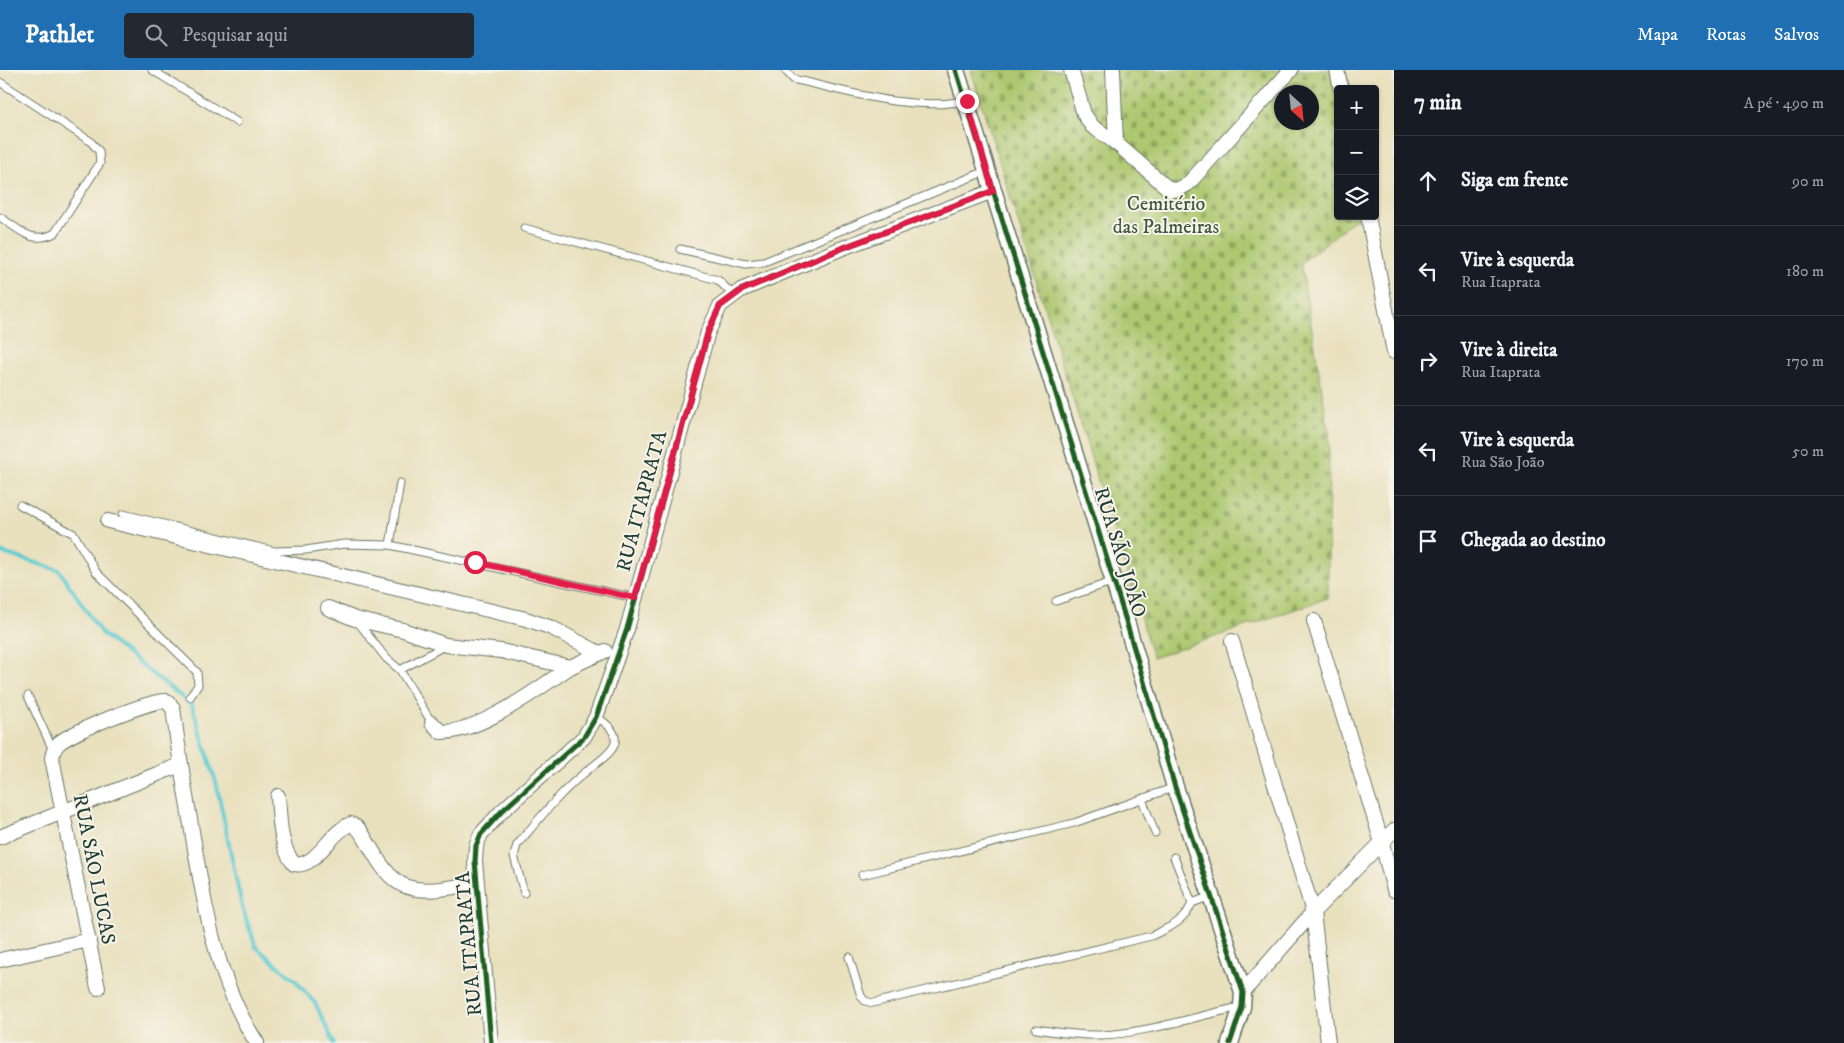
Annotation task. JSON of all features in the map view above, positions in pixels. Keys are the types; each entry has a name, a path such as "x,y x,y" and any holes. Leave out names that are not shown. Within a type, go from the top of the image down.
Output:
{"street":[{"name":"RUA SÃO JOÃO","path":"956,70 1242,1000"},
{"path":"1071,70 1084,114 1100,133 1116,143 1170,190 1179,189 1188,184 1291,70"},
{"path":"1113,70 1116,143"},
{"path":"1337,70 1340,85"},
{"name":"RUA ITAPRATA","path":"491,1043 477,883 476,846 481,834 502,811 584,736 596,717 622,644 708,332 720,306 733,295 840,249 993,191"},
{"path":"1369,220 1394,352"},
{"path":"108,521 526,619 552,628 599,653"},
{"path":"328,608 355,619 403,630 446,645 519,654 570,667"},
{"path":"1314,621 1382,843 1394,890"},
{"path":"1232,641 1313,912 1328,1043"},
{"path":"432,723 441,732 474,725 520,701 570,667 622,644"},
{"path":"53,754 64,739 128,711 152,702 166,701 173,708 180,765 201,892 235,1004 257,1043"},
{"name":"RUA SÃO LUCAS","path":"53,754 98,988"},
{"path":"0,837 180,765"},
{"path":"278,796 281,836 289,858 294,864 301,866 309,862 340,830 351,824 359,830 385,870 396,881 408,887 422,889 448,888 477,883"},
{"path":"1230,1043 1242,1000 1313,912 1394,830"},
{"path":"0,960 88,940"}],"lane":[{"path":"152,70 237,122"},
{"path":"785,70 793,79 886,101 949,104 967,101"},
{"path":"0,82 90,141 99,151 100,163 55,233 44,238 31,237 0,217"},
{"path":"680,249 746,264 764,262 987,171"},
{"path":"524,228 718,280 733,295"},
{"path":"390,545 400,483"},
{"path":"20,505 74,534 96,572 197,672 198,685 190,697"},
{"path":"123,514 274,551 306,550 344,544 390,545 635,598"},
{"path":"1056,602 1114,581"},
{"path":"355,619 386,658 400,670 432,723"},
{"path":"400,670 446,645"},
{"path":"28,696 53,754"},
{"path":"524,893 514,856 517,845 570,786 611,751 615,743 614,733 607,723 596,717"},
{"path":"862,875 1074,823 1175,787"},
{"path":"1142,800 1155,833"},
{"path":"1174,857 1192,903"},
{"path":"849,957 861,996 865,1001 873,1003 1151,936 1179,922 1186,915 1192,903 1211,896"},
{"path":"1036,1029 1074,1035 1103,1035 1154,1027 1242,1000"}],"green space":[{"name":"Cemitério das Palmeiras","path":"971,70 1345,70 1349,85 1334,85 1334,220 1354,220 1301,263 1329,433 1328,598 1153,658"}],"waterway":[{"path":"0,552 59,570 102,634 192,705 216,782 242,907 256,947 295,980 315,1003 334,1043"}],"cycle path":[{"path":"956,70 1123,611 1175,787 1243,992 1242,1007 1230,1043"},
{"path":"491,1043 475,861 476,846 481,834 502,811 584,737 596,717 627,629 708,332 720,306 741,290 840,249 993,191"}],"route":[{"path":"475,562 635,598 708,332 720,306 742,290 800,265 993,191 967,101"}]}
